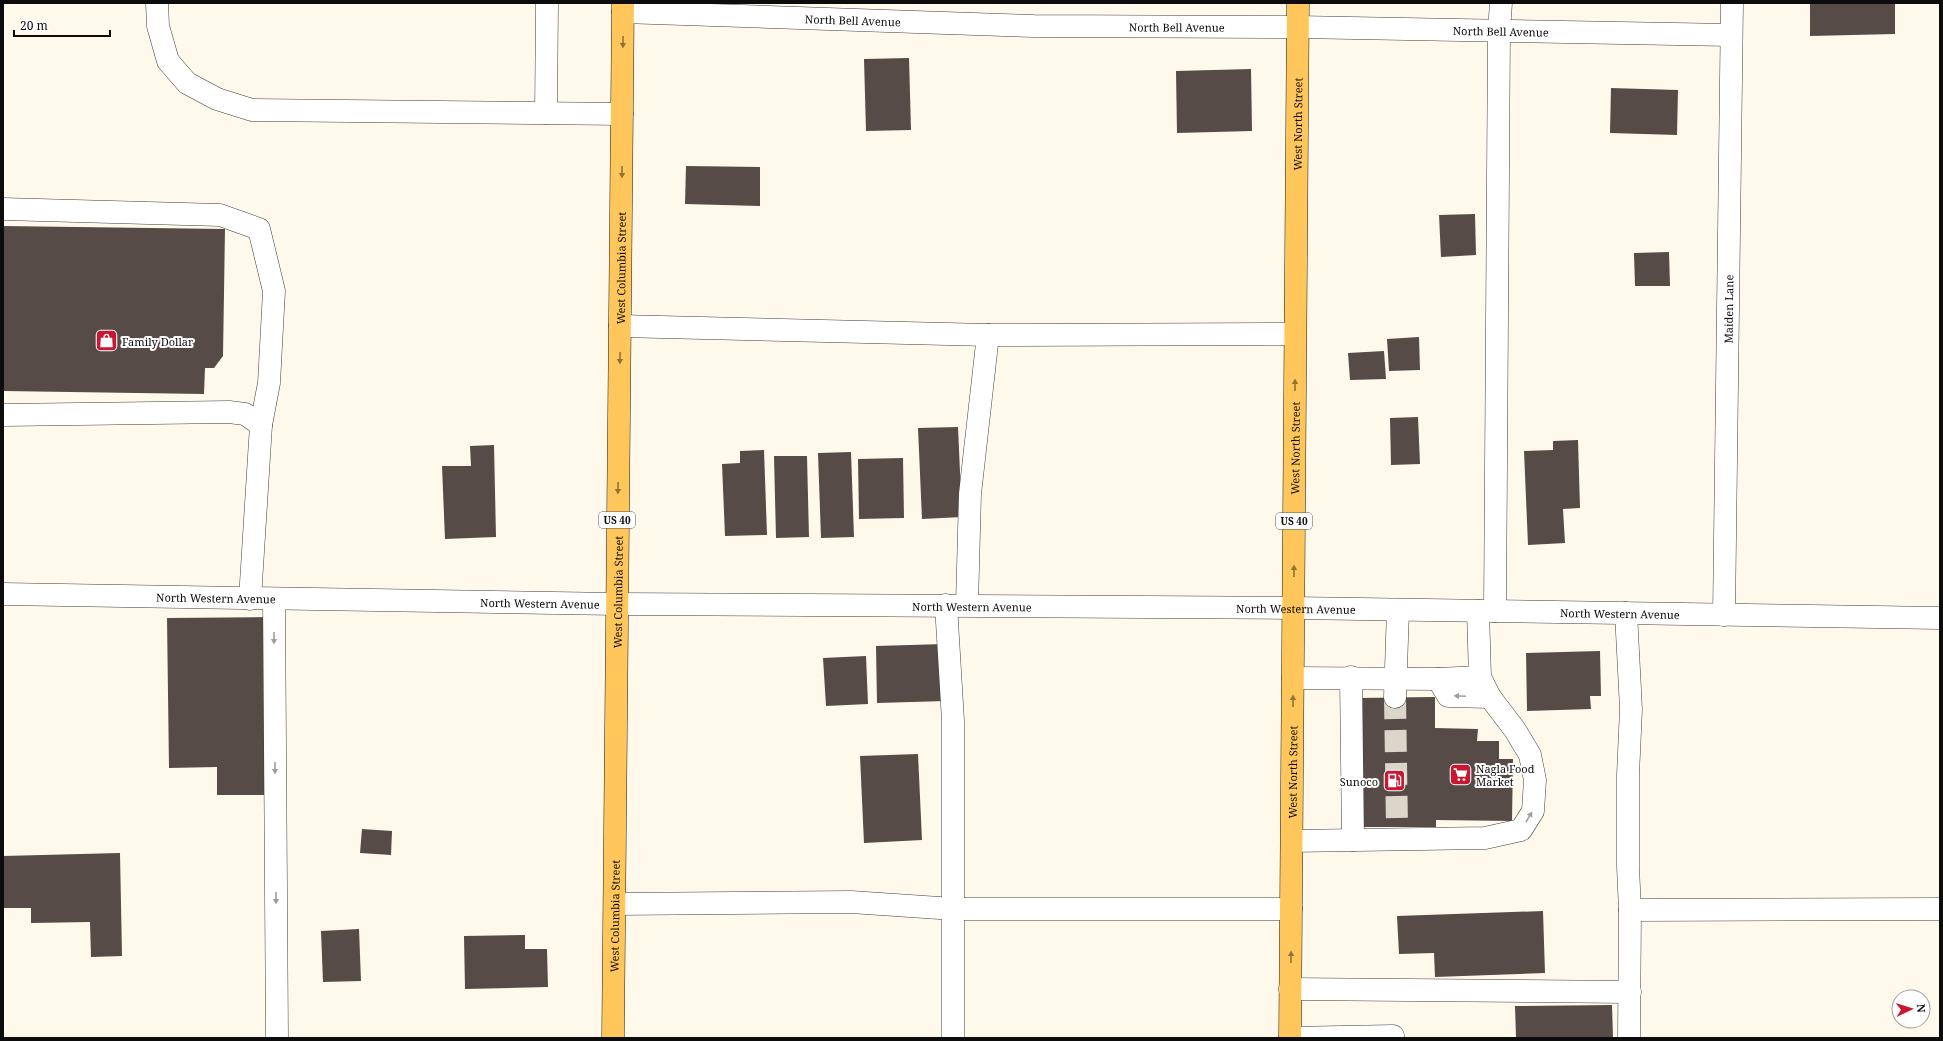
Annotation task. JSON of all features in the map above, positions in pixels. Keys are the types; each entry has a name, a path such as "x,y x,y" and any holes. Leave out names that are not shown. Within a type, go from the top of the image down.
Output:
{"main road":[{"name":"West North Street","path":"1290,1038 1298,3"},
{"name":"West Columbia Street","path":"613,1038 616,604 623,8"}],"street":[{"path":"158,3 158,26 168,62 187,83 217,99 252,110 622,114"},
{"path":"546,113 547,3"},
{"path":"1292,841 1353,840 1398,833 1485,838 1521,830 1533,811 1535,780 1530,755 1515,730 1490,697 1480,677 1487,611 1499,31 1501,3"},
{"name":"Maiden Lane","path":"1724,615 1730,35 1732,3"},
{"name":"North Bell Avenue","path":"623,8 1034,26 1298,27 1730,35"},
{"path":"3,209 220,215 260,229 274,291 269,383 261,425 250,599"},
{"path":"620,326 988,335 1295,334"},
{"path":"967,605 970,494 988,335"},
{"path":"3,415 229,412 245,414 261,425"},
{"name":"North Western Avenue","path":"3,594 616,604 1294,608 1940,618"},
{"path":"274,599 277,1038"},
{"path":"946,605 953,721 953,1038"},
{"path":"1396,688 1398,610"},
{"path":"1626,614 1631,709 1628,776 1628,867 1630,910 1629,1038"},
{"path":"1293,678 1351,677 1396,688 1438,679 1480,677"},
{"path":"1351,677 1353,840"},
{"path":"1438,679 1448,696 1490,697"},
{"path":"615,904 851,902 954,909 1291,909"},
{"path":"1630,910 1940,909"},
{"path":"1290,989 1630,992"},
{"path":"1290,1038 1393,1036 1393,1038"}],"building":[{"path":"1810,3 1895,3 1895,34 1810,36"},
{"path":"909,58 911,130 866,131 864,59"},
{"path":"1251,69 1252,131 1177,133 1176,71"},
{"path":"1611,88 1678,90 1677,135 1610,133"},
{"path":"686,166 760,167 760,206 685,204"},
{"path":"1475,214 1476,255 1441,257 1439,215"},
{"path":"3,226 225,229 223,356 214,368 205,368 204,394 3,391"},
{"path":"1669,252 1670,286 1635,286 1634,253"},
{"path":"1419,337 1420,370 1389,371 1387,339"},
{"path":"1384,351 1386,379 1350,380 1348,353"},
{"path":"1418,417 1420,464 1391,465 1390,418"},
{"path":"958,427 962,517 922,519 918,428"},
{"path":"1578,440 1580,508 1563,509 1565,543 1528,545 1524,451 1553,450 1553,441"},
{"path":"494,445 496,537 445,539 442,466 471,466 470,446"},
{"path":"764,450 767,535 725,536 722,464 740,463 740,451"},
{"path":"851,452 854,537 821,538 818,453"},
{"path":"774,456 807,456 809,537 776,538"},
{"path":"903,458 904,518 859,519 858,459"},
{"path":"273,617 275,795 217,795 217,767 169,768 167,618"},
{"path":"944,644 946,701 877,703 876,646"},
{"path":"1600,651 1601,696 1590,696 1591,709 1527,711 1526,653"},
{"path":"866,656 868,704 826,706 823,658"},
{"path":"1435,697 1435,728 1478,729 1477,741 1499,741 1499,759 1513,759 1512,821 1436,820 1436,827 1358,827 1356,698"},
{"path":"918,754 922,840 864,843 860,756"},
{"path":"362,829 392,831 391,855 360,853"},
{"path":"120,853 122,956 91,957 90,922 31,923 31,908 4,908 3,856"},
{"path":"1543,911 1545,973 1435,977 1434,953 1399,954 1397,916"},
{"path":"359,929 361,981 323,982 321,931"},
{"path":"525,935 525,949 547,949 548,987 465,989 464,936"},
{"path":"1612,1005 1613,1038 1516,1038 1515,1006"}],"tunnel":[{"path":"1395,697 1397,827"}],"place":[{"name":"Family Dollar","path":"106,341"},
{"name":"Nagla Food Market","path":"1460,774"},
{"name":"Sunoco","path":"1394,781"}]}
